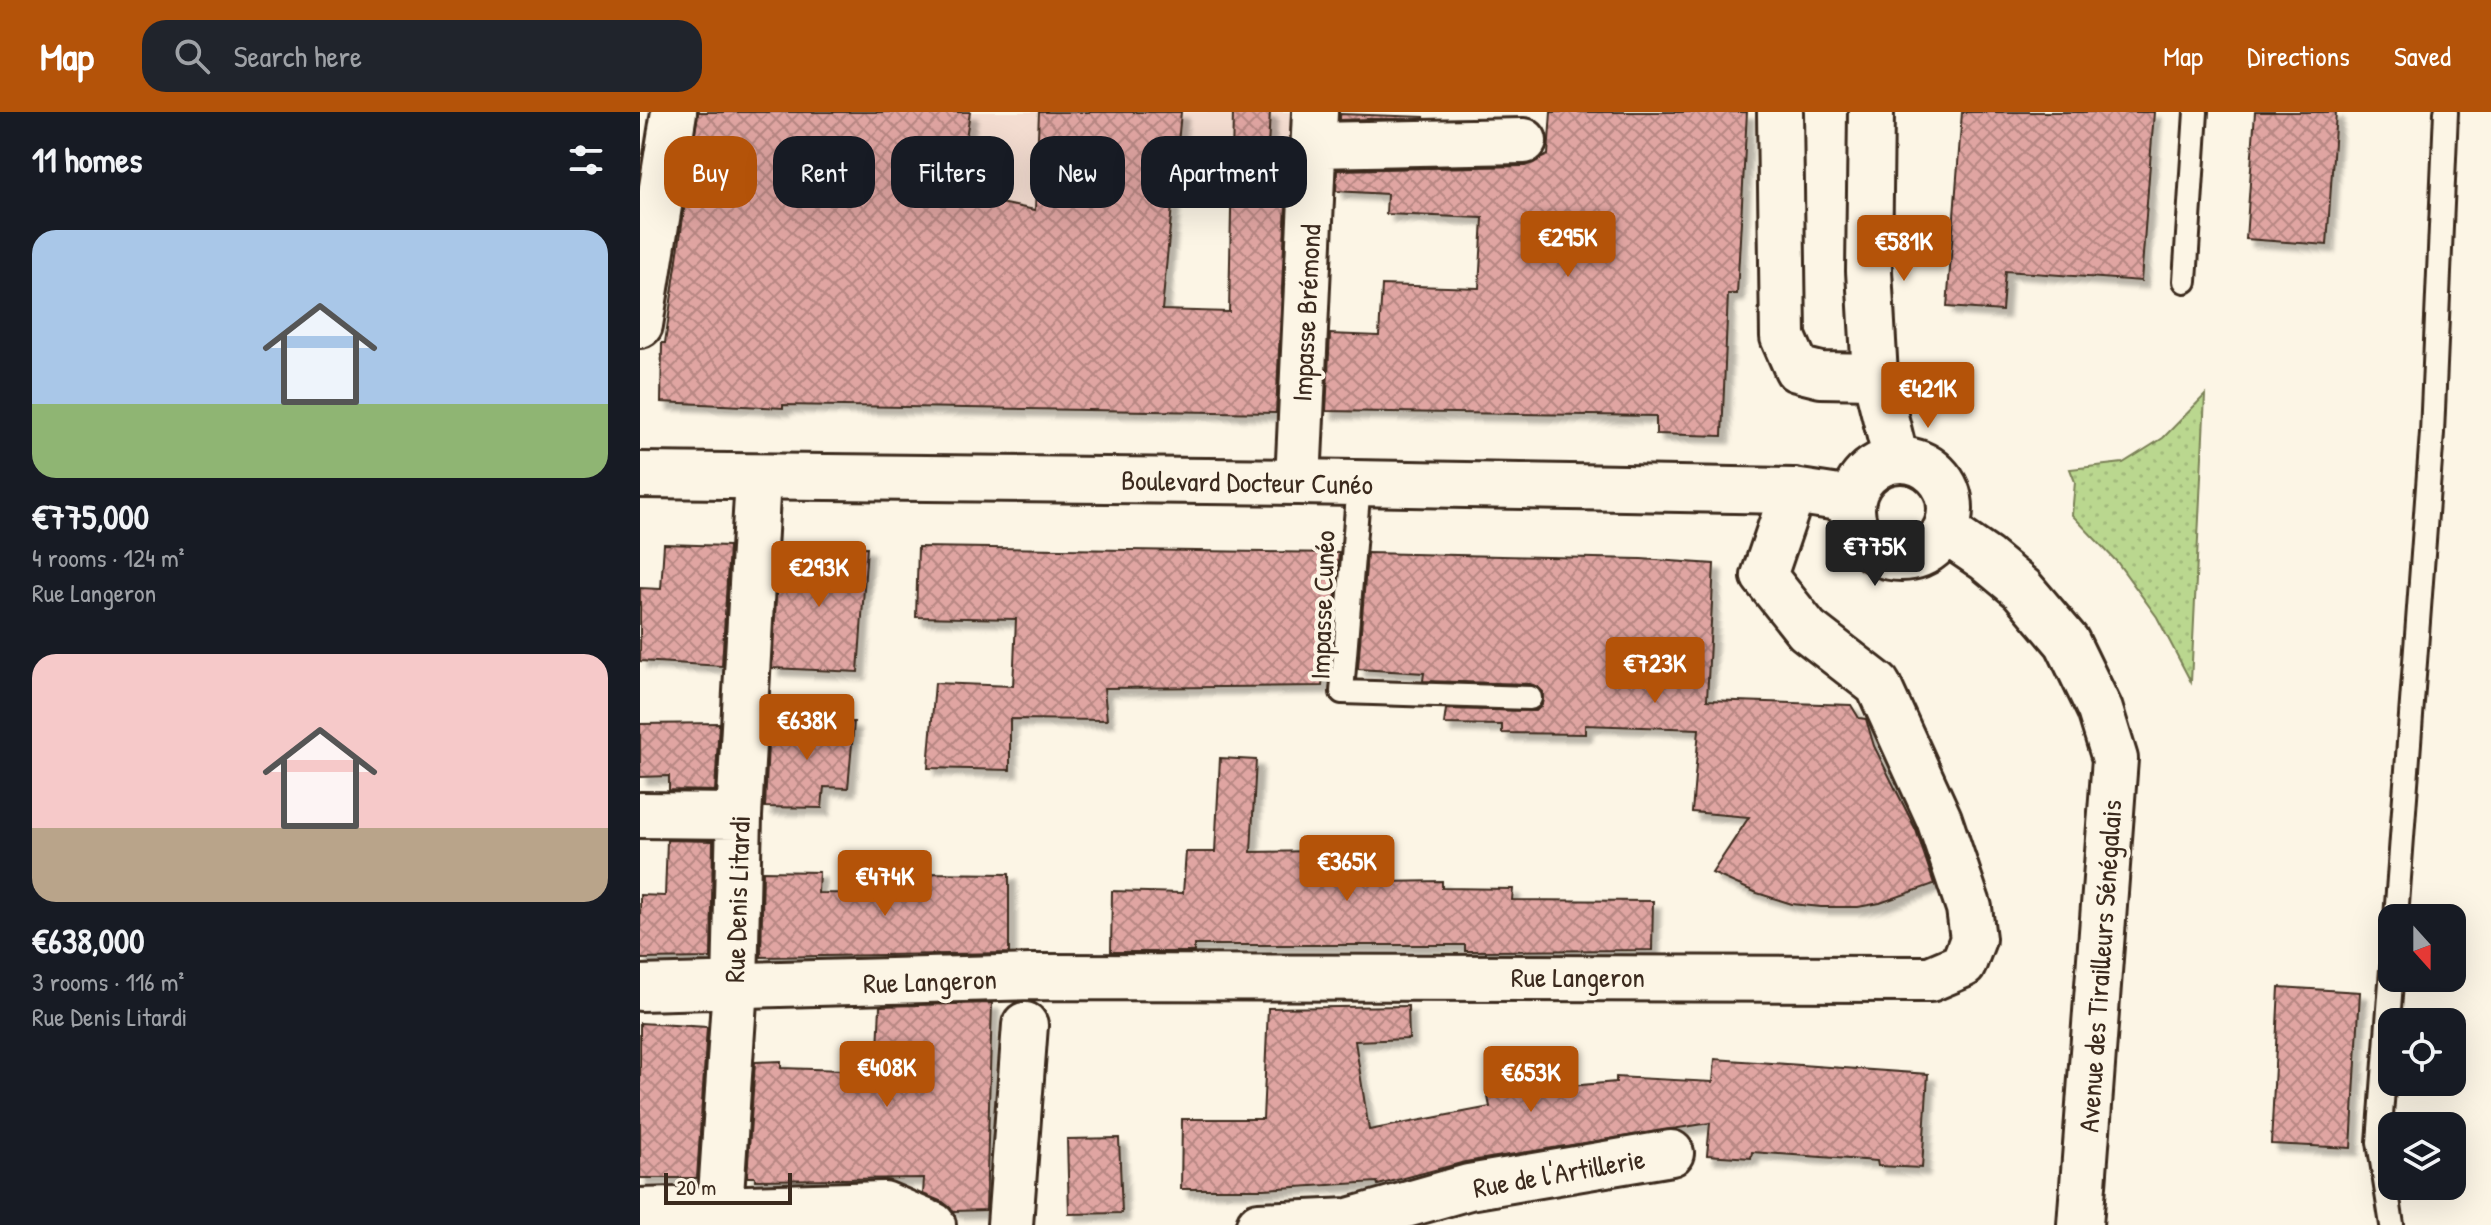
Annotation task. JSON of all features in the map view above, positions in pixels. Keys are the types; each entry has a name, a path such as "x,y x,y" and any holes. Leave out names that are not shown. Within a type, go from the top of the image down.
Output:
{"street":[{"path":"1780,112 1783,337 1797,369 1821,375 1875,376"},
{"path":"1871,112 1869,271 1875,376 1896,460"},
{"path":"640,325 662,125"},
{"name":"Impasse Brémond","path":"1298,482 1314,128 1524,141"},
{"path":"1896,460 1914,461 1930,469 1942,481 1951,506 1945,531 1938,542 1916,556 1889,557 1875,551 1864,542 1852,515 1856,488 1872,469 1896,460"},
{"name":"Boulevard Docteur Cunéo","path":"640,475 1793,491 1852,500"},
{"name":"Rue Denis Litardi","path":"719,1217 735,986 739,816 758,478"},
{"name":"Rue Langeron","path":"640,988 1032,977 1930,979 1963,965 1973,939 1969,908 1939,819 1878,685 1807,630 1764,576 1793,491"},
{"name":"Avenue des Tirailleurs Sénégalais","path":"1945,531 2022,589 2067,642 2100,710 2115,759 2080,1225"},
{"path":"640,815 739,816"},
{"path":"1010,1225 1025,1025"},
{"name":"Rue de l'Artillerie","path":"1259,1225 1350,1223 1469,1187 1671,1153"},
{"path":"640,1211 719,1217 884,1204 933,1225"}],"lane":[{"path":"2185,281 2196,112"},
{"path":"2397,904 2432,433 2446,112"},
{"name":"Impasse Cunéo","path":"1359,483 1342,692 1530,698"},
{"path":"2390,992 2379,1142 2392,1225"}],"shaded area":[{"path":"697,112 1300,112 1299,136 1141,136 1141,179 1125,187 1125,136 1030,136 1030,208 1081,208 1066,215 1014,206 1014,136 891,136 891,183 875,180 875,136 773,136 773,164 757,162 757,136 693,136"}],"green space":[{"path":"2205,395 2191,682 2157,617 2117,562 2072,515 2075,482 2070,469 2123,463 2163,438"}],"building":[{"path":"698,112 970,112 966,136 891,136 891,208 1125,208 1125,136 1038,136 1039,112 1181,112 1179,136 1141,136 1141,208 1172,208 1162,310 1229,312 1231,208 1286,208 1276,413 783,405 783,408 661,402 662,343 665,343 684,208 757,208 757,136 695,136"},
{"path":"1233,112 1270,112 1269,136 1233,136"},
{"path":"1551,112 1747,112 1737,294 1728,294 1722,436 1656,434 1656,416 1326,411 1330,334 1379,336 1382,285 1479,288 1483,218 1386,214 1387,194 1336,191 1337,170 1525,166 1548,155"},
{"path":"1962,112 2154,112 2141,281 2005,271 2002,311 1947,307"},
{"path":"2255,112 2336,112 2327,245 2246,239"},
{"path":"1340,114 1425,117 1340,120"},
{"path":"664,544 729,546 722,666 640,661 640,588 661,589"},
{"path":"867,547 858,672 772,668 779,548"},
{"path":"918,547 1339,553 1330,668 1324,667 1322,686 1104,688 1107,720 1010,719 1010,770 928,768 935,683 1013,686 1016,619 916,617"},
{"path":"1367,553 1641,559 1714,564 1707,700 1851,705 1859,718 1866,719 1874,746 1916,830 1934,884 1880,903 1858,907 1821,907 1792,904 1712,873 1749,817 1692,812 1699,729 1585,725 1585,734 1502,733 1502,725 1444,724 1446,709 1536,711 1542,705 1543,692 1530,684 1423,681 1424,673 1358,669"},
{"path":"854,722 848,788 824,787 822,808 765,807 769,723"},
{"path":"719,723 715,791 669,790 669,776 640,777 640,724"},
{"path":"1220,758 1256,760 1251,852 1319,851 1316,883 1442,881 1442,888 1513,889 1512,900 1653,901 1652,950 1465,951 1465,945 1194,945 1194,952 1111,952 1112,891 1183,893 1186,852 1215,852"},
{"path":"667,840 713,841 711,958 640,959 640,895 665,896"},
{"path":"763,871 819,872 818,893 921,894 922,873 1009,874 1009,953 761,957"},
{"path":"2279,987 2360,992 2351,1148 2271,1144"},
{"path":"992,1003 986,1210 954,1211 943,1202 923,1194 924,1178 755,1180 755,1177 747,1177 755,1062 781,1061 781,1068 877,1071 880,1006"},
{"path":"1408,1006 1409,1039 1355,1041 1369,1130 1490,1107 1488,1097 1616,1082 1616,1077 1713,1082 1715,1059 1928,1074 1922,1168 1878,1166 1877,1161 1752,1152 1751,1158 1707,1155 1710,1123 1465,1162 1378,1185 1377,1182 1263,1189 1181,1189 1182,1119 1263,1119 1268,1008"},
{"path":"640,1023 707,1027 697,1178 640,1178"},
{"path":"1119,1138 1122,1213 1069,1214 1067,1139"}]}
